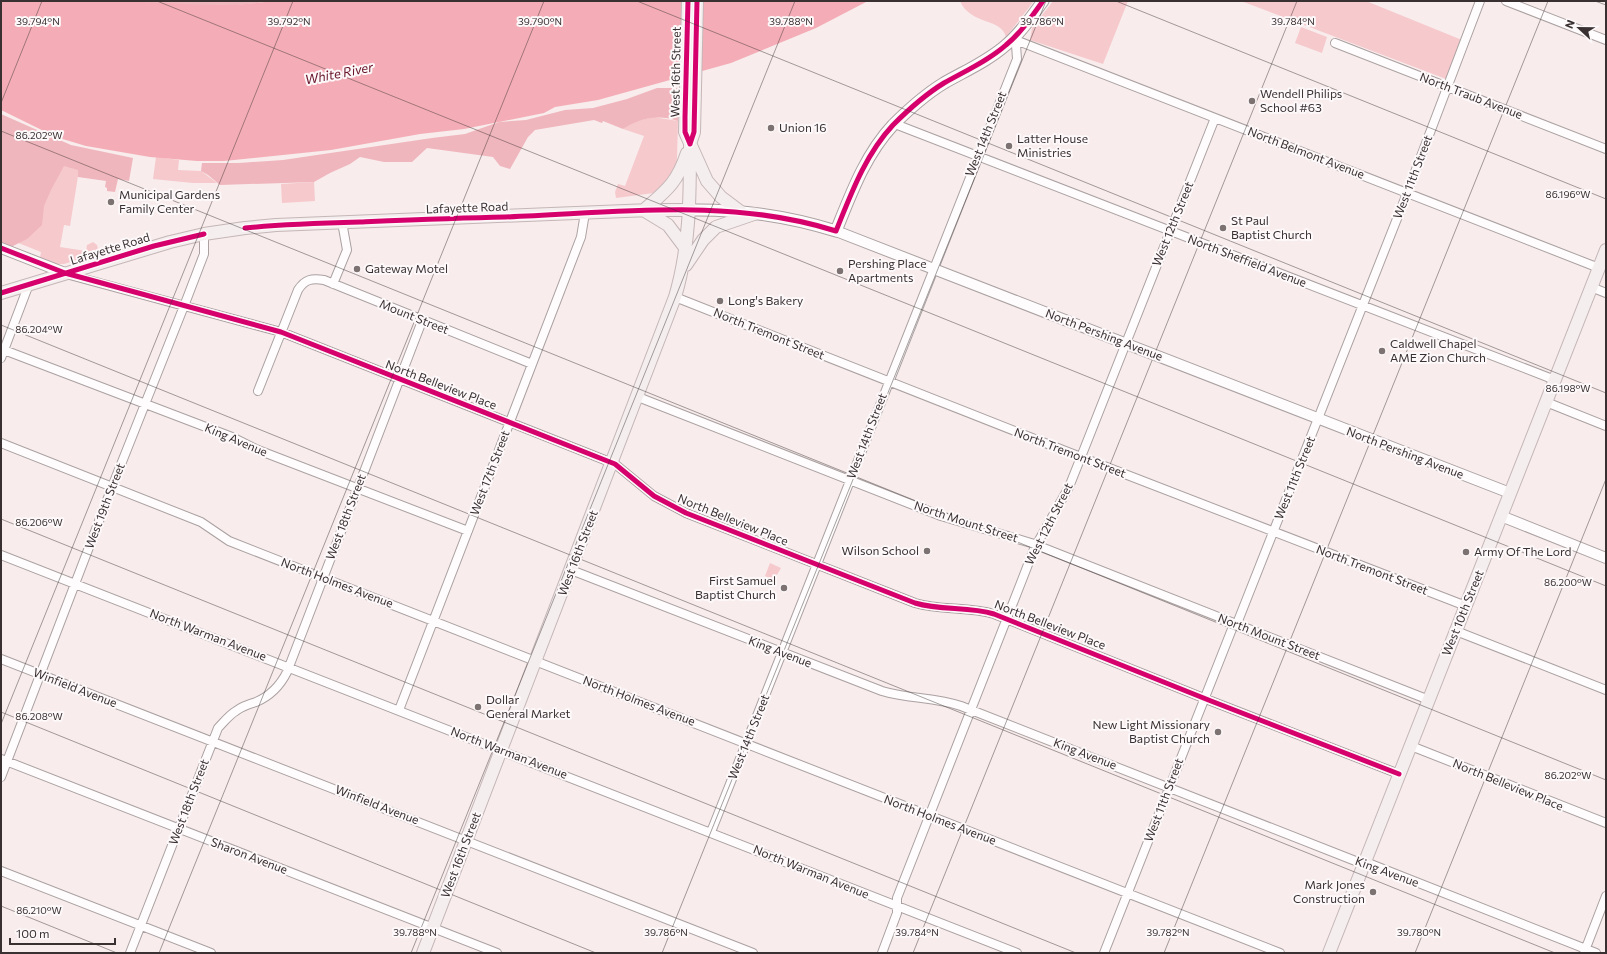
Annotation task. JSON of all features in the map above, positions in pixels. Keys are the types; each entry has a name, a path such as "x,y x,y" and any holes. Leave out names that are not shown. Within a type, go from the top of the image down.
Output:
{"main road":[{"name":"West 16th Street","path":"688,1 689,117"},
{"name":"West 16th Street","path":"423,953 675,298 683,269 689,210 690,144 685,132 689,117 697,1"},
{"path":"836,232 855,184 864,166 894,124 932,92 992,55 1013,39 1043,1"},
{"path":"686,249 668,225 644,210 674,183 681,170 690,144"},
{"path":"690,144 707,181 721,197 741,212"},
{"name":"Lafayette Road","path":"1,293 154,246 204,234 257,227 342,222 644,210 689,210"},
{"name":"North Pershing Avenue","path":"689,210 725,210 789,219 836,232"},
{"path":"683,269 703,240 716,227 754,214"},
{"name":"West 10th Street","path":"1329,953 1606,250"}],"street":[{"name":"West 11th Street","path":"1104,953 1232,629 1238,621 1274,532 1407,193 1480,1"},
{"path":"1506,1 1606,40"},
{"name":"North Belmont Avenue","path":"1013,39 1599,268"},
{"name":"West 14th Street","path":"711,832 1017,58 1016,45 1013,39"},
{"name":"North Traub Avenue","path":"1335,43 1606,149"},
{"name":"West 12th Street","path":"882,953 897,913 897,898 1007,618 1036,546 1069,487 1215,118"},
{"name":"North Sheffield Avenue","path":"894,124 1555,380"},
{"name":"West 17th Street","path":"399,710 581,237 585,213"},
{"path":"333,284 347,250 342,222"},
{"name":"North Pershing Avenue","path":"836,232 1510,494"},
{"name":"West 19th Street","path":"1,777 4,760 41,674 145,404 185,306 204,254 204,234"},
{"path":"1,248 65,273"},
{"name":"North Belleview Place","path":"65,273 281,332 612,463 620,467 653,495 674,508 922,605 944,609 981,610 1007,618 1399,774"},
{"name":"Mount Street","path":"281,332 298,290 302,284 312,279 324,280 422,321 532,364"},
{"path":"2,354 29,284"},
{"path":"1591,287 1606,293"},
{"name":"North Tremont Street","path":"675,298 1466,606"},
{"name":"West 18th Street","path":"130,953 218,728 237,710 260,700 274,690 284,678 422,321"},
{"path":"258,391 281,332"},
{"name":"King Avenue","path":"2,354 145,404 468,532"},
{"name":"North Mount Street","path":"638,396 954,521 1010,536 1429,700"},
{"path":"1546,402 1606,426"},
{"name":"North Holmes Avenue","path":"1,443 200,522 229,541 1280,953"},
{"path":"1501,516 1606,558"},
{"name":"North Warman Avenue","path":"1,555 1017,953"},
{"name":"King Avenue","path":"571,570 882,691 906,697 942,701 971,710 1358,862 1365,862 1585,951 1596,953"},
{"path":"1456,630 1606,690"},
{"name":"Winfield Avenue","path":"1,659 753,953"},
{"name":"North Belleview Place","path":"1411,746 1606,823"},
{"name":"Sharon Avenue","path":"4,760 497,953"},
{"path":"1,871 211,953"},
{"path":"1585,951 1606,896"}],"shaded area":[{"path":"126,1 271,1 217,6"},
{"path":"960,1 1034,1 1006,37 999,27 971,14 965,9"},
{"path":"1053,1 1128,1 1103,64 1030,40 1032,28"},
{"path":"1241,1 1366,1 1462,40 1446,79"},
{"path":"1301,27 1327,37 1322,53 1295,43"},
{"path":"657,88 678,88 678,121 663,118 649,118 636,122 623,129 603,121 602,123 594,120 535,130 528,137 510,169 500,166 493,157 427,148 412,162 384,162 360,157 350,164 314,182 220,185 201,171 202,163 239,163 283,160 465,134 499,122 526,120 565,110 593,108 627,99"},
{"path":"1,114 71,145 133,158 129,181 118,179 115,192 107,191 107,188 105,187 106,181 78,177 78,170 64,166 44,206 42,225 27,239 11,247 1,243"},
{"path":"1,117 79,170 70,226 64,225 60,247 86,251 87,245 93,242 97,245 98,249 96,254 64,264 56,264 40,258 41,252 1,236"},
{"path":"653,117 678,121 676,167 671,177 654,193 616,198 615,192 618,184 625,186 644,136 623,129 633,122"},
{"path":"156,157 179,160 178,170 201,171 217,183 193,183 153,179"},
{"path":"314,182 315,201 282,203 281,184"},
{"path":"770,563 781,568 774,580 765,576"}],"water":[{"name":"White River","path":"1,1 125,1 235,5 271,1 868,1 816,28 731,63 598,100 555,107 544,113 464,129 420,134 331,150 224,161 197,161 150,157 86,146 56,137 1,110"}],"cycle path":[{"path":"688,1 685,132 690,144"},
{"path":"690,144 694,132 697,1"},
{"path":"245,228 303,224 672,210 755,214 796,220 836,231 860,175 874,149 893,125 931,92 999,51 1021,30 1043,1"},
{"path":"1,293 154,246 204,234"},
{"path":"1,248 65,273 281,332 615,464 654,496 686,513 915,603 935,607 974,610 994,614 1399,774"}],"place":[{"name":"Wendell Philips School #63","path":"1252,101"},
{"name":"Union 16","path":"771,128"},
{"name":"Latter House Ministries","path":"1009,146"},
{"name":"Municipal Gardens Family Center","path":"111,202"},
{"name":"St Paul Baptist Church","path":"1223,228"},
{"name":"Gateway Motel","path":"357,269"},
{"name":"Pershing Place Apartments","path":"840,271"},
{"name":"Long's Bakery","path":"720,301"},
{"name":"Caldwell Chapel AME Zion Church","path":"1382,351"},
{"name":"Wilson School","path":"927,551"},
{"name":"Army Of The Lord","path":"1466,552"},
{"name":"First Samuel Baptist Church","path":"784,588"},
{"name":"Dollar General Market","path":"478,707"},
{"name":"New Light Missionary Baptist Church","path":"1218,732"},
{"name":"Mark Jones Construction","path":"1373,892"}]}
